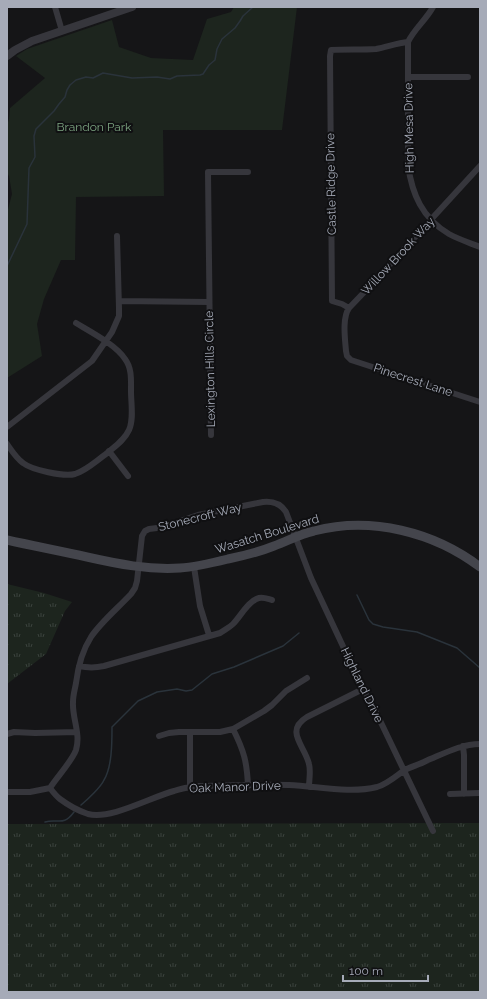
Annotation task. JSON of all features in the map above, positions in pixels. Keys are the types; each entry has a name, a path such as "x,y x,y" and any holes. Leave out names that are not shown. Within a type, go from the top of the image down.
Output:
{"main road":[{"name":"Wasatch Boulevard","path":"7,540 138,567 168,569 194,567 239,557 263,550 295,536 314,530 353,525 382,527 406,531 429,538 460,554 480,567"}],"street":[{"path":"55,7 62,31"},
{"path":"7,56 23,45 132,7"},
{"path":"408,42 411,36 425,20 432,7"},
{"name":"Castle Ridge Drive","path":"349,308 332,301 331,50 368,50 400,42 408,42"},
{"name":"High Mesa Drive","path":"408,42 408,165 413,191 417,201 425,213 438,226 449,234 480,247"},
{"path":"408,77 468,77"},
{"name":"Willow Brook Way","path":"349,308 480,166"},
{"name":"Lexington Hills Circle","path":"210,435 208,172 248,172"},
{"path":"7,427 92,361 106,342 119,316 117,236"},
{"path":"119,301 209,302"},
{"name":"Pinecrest Lane","path":"349,308 346,312 345,318 345,346 347,356 351,360 480,402"},
{"path":"7,444 17,457 28,466 43,471 66,475 74,474 88,468 121,442 126,436 129,429 131,415 131,376 126,359 121,353 106,342 76,323"},
{"path":"109,451 128,476"},
{"name":"Stonecroft Way","path":"138,567 143,532 147,529 165,527 198,515 270,502 277,504 286,512 295,536"},
{"name":"Highland Drive","path":"295,536 312,578 363,689 433,831"},
{"path":"7,792 30,792 50,788 74,753 78,743 73,702 79,666 92,636 133,591 136,585 138,567"},
{"path":"194,567 200,606 209,636"},
{"path":"79,666 96,668 209,636 227,629 254,600 260,598 272,600"},
{"path":"159,736 179,732 220,732 233,729 264,711 286,691 307,678"},
{"path":"309,787 310,765 297,737 297,728 299,723 307,717 363,689"},
{"path":"233,729 245,757 248,773 248,786"},
{"path":"7,734 14,732 77,732"},
{"path":"190,733 190,787"},
{"name":"Oak Manor Drive","path":"50,788 60,799 73,807 88,814 99,815 120,810 173,791 198,786 289,785 361,789 378,786 404,771 452,750 463,746 480,744"},
{"path":"463,746 464,794"},
{"path":"450,794 479,794"}],"green space":[{"name":"Brandon Park","path":"234,7 297,7 282,130 163,130 164,196 76,197 75,260 61,260 44,299 37,324 42,356 7,378 7,213 12,194 9,176 7,173 7,125 10,108 45,78 16,56 27,49 112,20 119,47 151,58 193,60 207,19 231,12"},
{"path":"7,584 44,593 72,602 65,611 46,654 7,684"},
{"path":"480,823 480,992 7,992 7,824"}],"waterway":[{"path":"7,266 27,224 29,168 35,157 34,136 36,129 54,111 65,97 70,85 76,80 86,77 93,78 103,73 132,78 157,77 170,79 177,76 203,74 209,65 215,60 217,49 222,39 235,28 243,16 253,7"},
{"path":"357,595 369,620 373,624 417,632 457,648 480,668"},
{"path":"81,805 100,786 107,775 111,755 112,727 138,701 157,692 177,689 186,691 192,690 212,674 234,667 283,646 299,633"},
{"path":"45,822 63,821 70,817 74,812"}]}
